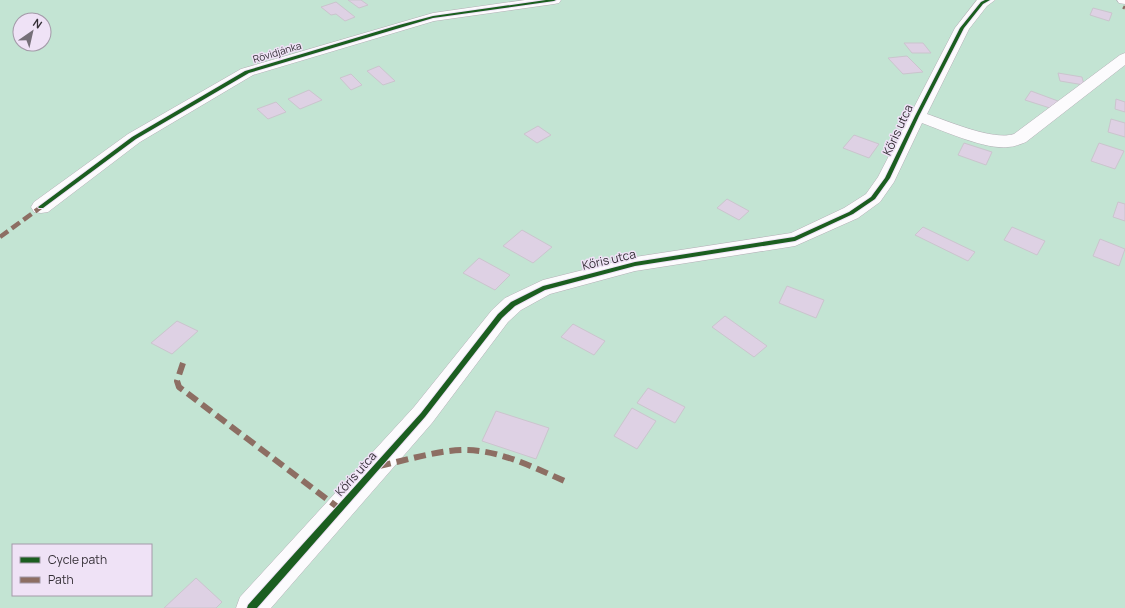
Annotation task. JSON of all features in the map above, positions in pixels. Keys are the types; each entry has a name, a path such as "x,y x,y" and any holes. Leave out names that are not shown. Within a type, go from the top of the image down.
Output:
{"street":[{"name":"Rövidjánka","path":"41,207 134,138 247,72 433,17 554,0"},
{"name":"Kőris utca","path":"251,608 423,416 500,316 514,304 543,288 621,268 795,239 852,213 865,204 881,188 887,178 962,28 982,3 988,0"},
{"path":"917,116 992,141 1008,142 1020,138 1125,58"}],"green space":[{"path":"0,0 1125,0 1125,608 0,608"}],"building":[{"path":"348,0 361,0 368,5 359,8"},
{"path":"336,2 355,17 345,21 336,14 331,15 321,7"},
{"path":"1093,8 1112,13 1109,21 1090,15"},
{"path":"904,43 923,43 931,53 912,53"},
{"path":"907,56 923,72 903,74 888,58"},
{"path":"379,66 395,81 383,85 367,71"},
{"path":"1058,73 1082,77 1084,85 1060,81"},
{"path":"351,74 362,85 351,90 340,78"},
{"path":"309,90 322,100 300,109 288,99"},
{"path":"1031,91 1058,101 1053,109 1025,100"},
{"path":"1116,99 1125,102 1125,112 1115,109"},
{"path":"276,102 286,112 268,119 257,109"},
{"path":"1111,119 1125,123 1125,137 1108,132"},
{"path":"538,126 551,135 537,143 524,134"},
{"path":"854,135 879,144 869,158 843,148"},
{"path":"964,143 992,152 986,165 958,155"},
{"path":"1099,143 1124,151 1115,169 1091,161"},
{"path":"727,199 749,211 739,220 717,208"},
{"path":"1118,202 1125,204 1125,221 1113,217"},
{"path":"923,227 975,252 968,261 915,235"},
{"path":"1012,227 1045,241 1037,255 1004,240"},
{"path":"522,230 552,247 533,263 503,246"},
{"path":"1100,239 1125,249 1119,266 1093,256"},
{"path":"479,258 510,275 495,290 463,273"},
{"path":"787,286 824,300 816,318 779,303"},
{"path":"725,316 767,346 754,357 712,327"},
{"path":"177,321 198,331 172,354 151,343"},
{"path":"573,324 605,341 594,355 561,337"},
{"path":"648,388 685,407 675,423 637,403"},
{"path":"632,408 656,421 637,449 614,436"},
{"path":"496,411 549,428 536,459 482,441"},
{"path":"196,578 222,602 216,608 164,608"}],"marked path":[{"path":"0,237 41,207"},
{"path":"183,363 177,381 179,387 340,509"},
{"path":"379,466 424,456 467,450 512,459 569,483"}],"cycle path":[{"path":"41,207 134,138 247,72 433,17 554,0"},
{"path":"251,608 423,415 500,316 513,304 543,288 635,264 795,239 851,213 873,198 887,178 962,28 982,3 988,0"}]}
